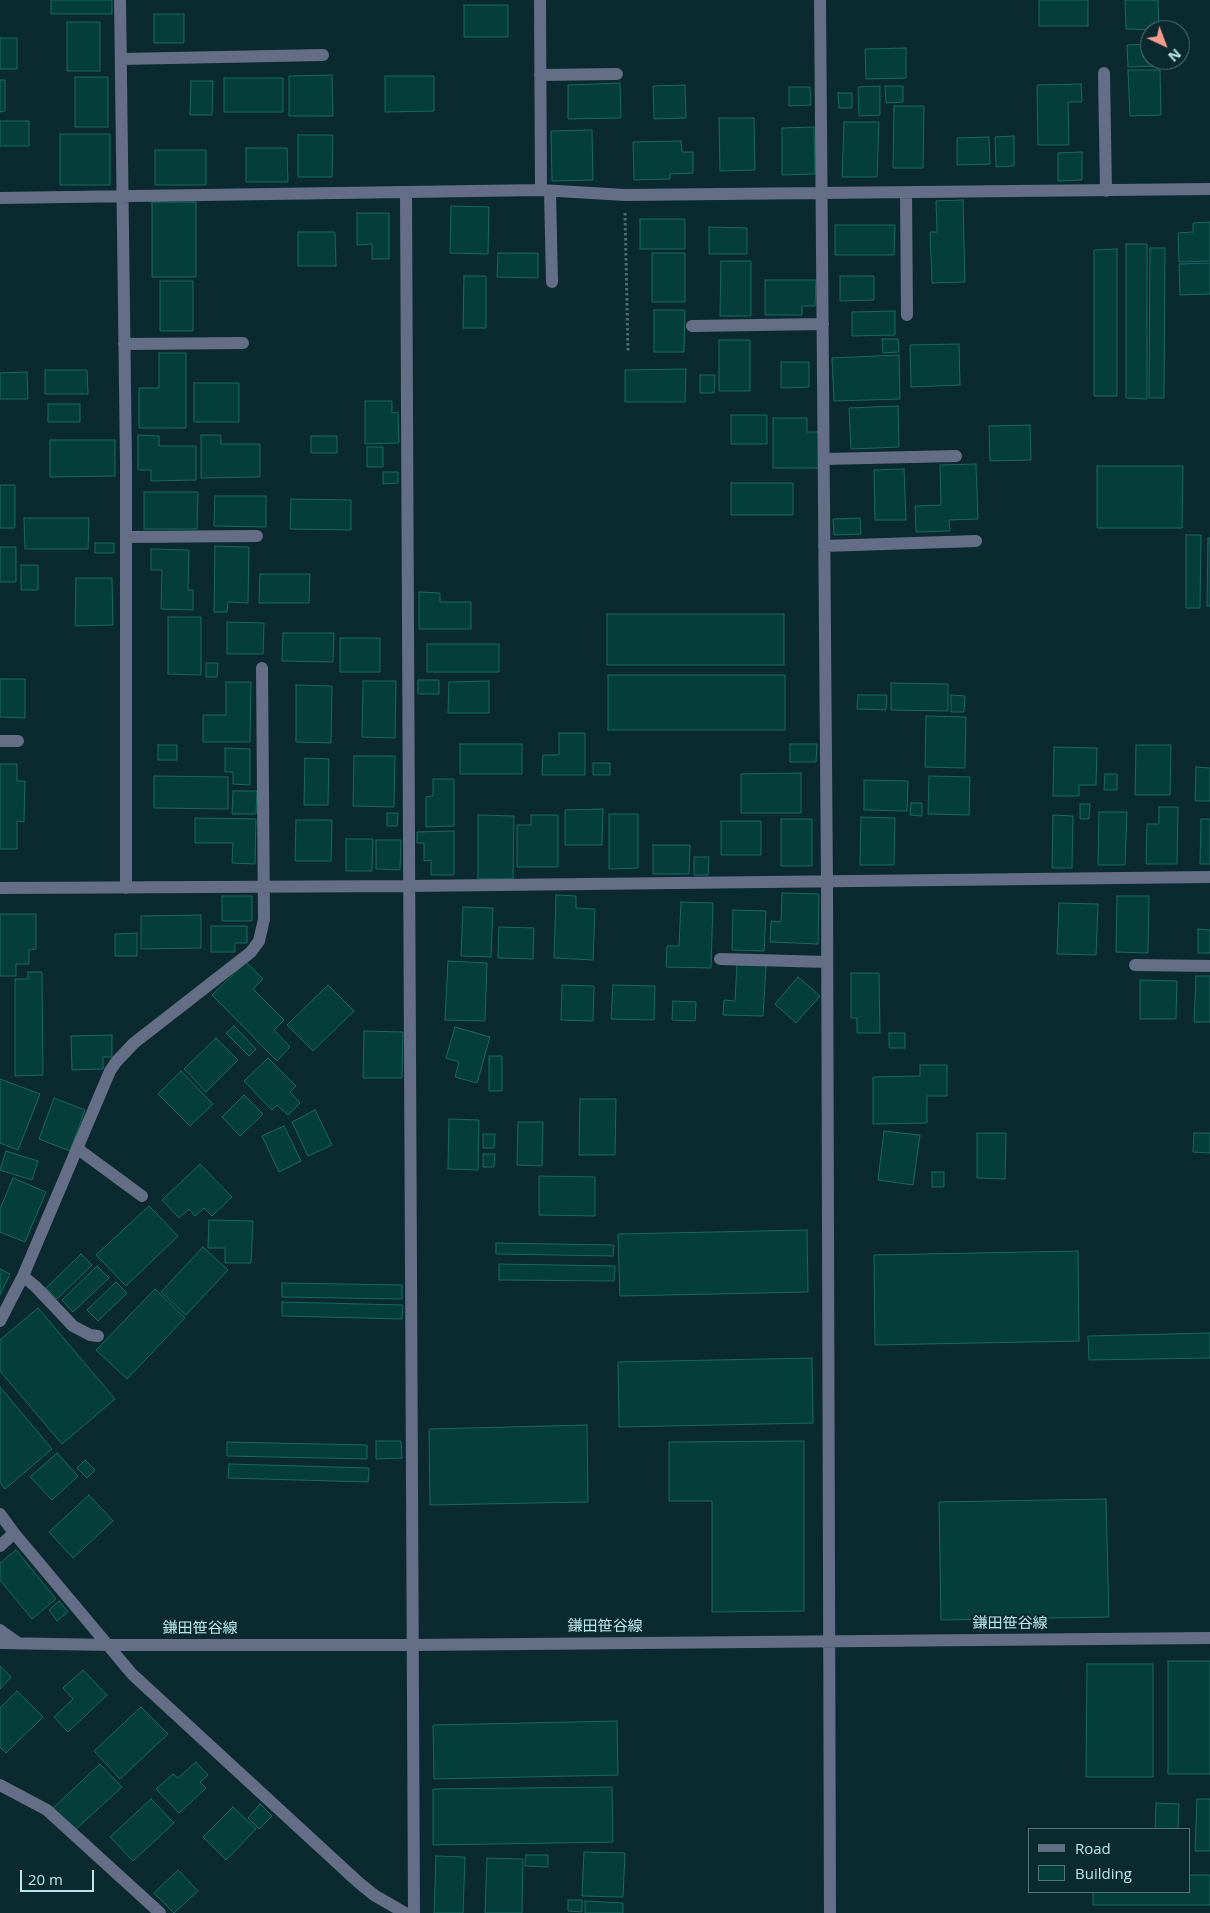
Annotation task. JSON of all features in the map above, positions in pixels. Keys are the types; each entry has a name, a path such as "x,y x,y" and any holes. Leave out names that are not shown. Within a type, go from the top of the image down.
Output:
{"street":[{"path":"120,0 126,537 126,888"},
{"path":"540,0 540,75 552,282"},
{"path":"820,0 827,882 830,1913"},
{"path":"121,59 323,55"},
{"path":"1104,73 1106,191"},
{"path":"540,75 617,74"},
{"path":"0,198 546,191 625,195 1210,190"},
{"path":"406,193 414,1913"},
{"path":"906,193 907,315"},
{"path":"692,326 823,324"},
{"path":"124,344 243,343"},
{"path":"824,459 956,456"},
{"path":"126,537 257,536"},
{"path":"824,546 976,541"},
{"path":"0,1320 23,1276 110,1071 126,1050 251,952 262,934 264,919 262,668"},
{"path":"0,741 18,741"},
{"path":"0,888 409,886 1210,877"},
{"path":"720,958 827,962"},
{"path":"1135,965 1210,966"},
{"path":"78,1149 142,1196"},
{"path":"23,1276 73,1326 90,1335 98,1336"},
{"path":"0,1514 132,1674 318,1847 369,1891 405,1913"},
{"path":"0,1546 14,1533"},
{"path":"0,1630 18,1643"},
{"name":"鎌田笹谷線","path":"0,1643 109,1646 412,1645 1210,1638"},
{"path":"0,1786 47,1810 160,1913"}],"path":[{"path":"625,195 628,351"}],"building":[{"path":"51,0 112,0 112,14 51,14"},
{"path":"1039,0 1088,0 1088,26 1039,26"},
{"path":"1125,0 1158,0 1159,20 1140,20 1140,29 1126,29"},
{"path":"464,5 508,5 508,37 464,37"},
{"path":"154,14 184,14 184,43 154,43"},
{"path":"67,22 100,22 100,71 67,71"},
{"path":"0,38 17,38 17,69 0,69"},
{"path":"1140,44 1140,67 1128,67 1127,45"},
{"path":"906,48 906,78 866,79 865,49"},
{"path":"1128,70 1160,70 1161,115 1130,116"},
{"path":"332,75 333,116 289,116 289,76"},
{"path":"385,76 434,76 434,111 385,112"},
{"path":"75,77 108,77 108,127 75,127"},
{"path":"224,78 283,78 283,112 224,112"},
{"path":"0,80 5,80 5,111 0,112"},
{"path":"191,81 213,81 212,115 190,115"},
{"path":"620,83 621,118 568,119 568,85"},
{"path":"1081,84 1082,102 1068,102 1069,145 1038,145 1037,85"},
{"path":"685,85 686,118 654,119 653,86"},
{"path":"880,86 880,115 859,116 858,87"},
{"path":"885,86 903,86 903,102 886,103"},
{"path":"789,87 810,87 811,105 789,106"},
{"path":"838,93 852,93 852,108 839,108"},
{"path":"894,106 924,106 923,168 893,168"},
{"path":"719,118 754,118 755,170 720,171"},
{"path":"0,121 29,121 29,146 0,146"},
{"path":"844,122 879,122 877,177 842,177"},
{"path":"814,127 815,174 782,175 782,128"},
{"path":"592,130 593,180 552,181 551,131"},
{"path":"60,134 110,134 110,185 60,185"},
{"path":"298,135 333,135 332,177 298,177"},
{"path":"1014,136 1014,166 996,167 995,137"},
{"path":"989,137 990,164 957,165 957,138"},
{"path":"681,141 682,152 693,152 693,173 670,174 670,179 634,180 633,142"},
{"path":"246,148 287,148 288,182 246,182"},
{"path":"155,150 206,150 206,185 155,185"},
{"path":"1082,152 1082,180 1058,181 1058,153"},
{"path":"963,200 965,282 932,283 930,232 937,232 936,201"},
{"path":"152,202 196,202 196,277 152,277"},
{"path":"451,206 489,207 488,254 450,253"},
{"path":"357,213 389,213 389,259 372,259 372,244 357,245"},
{"path":"640,219 685,219 685,249 640,249"},
{"path":"1210,222 1210,261 1179,262 1178,233 1193,232 1193,223"},
{"path":"835,225 895,225 894,255 835,255"},
{"path":"709,227 747,228 747,254 709,254"},
{"path":"298,232 335,232 336,266 298,266"},
{"path":"1126,244 1147,244 1147,399 1126,398"},
{"path":"1150,248 1165,248 1164,398 1149,398"},
{"path":"1117,249 1117,396 1094,396 1094,250"},
{"path":"498,253 538,253 538,278 497,277"},
{"path":"652,253 685,253 685,302 652,302"},
{"path":"721,261 751,261 751,316 720,316"},
{"path":"1210,263 1210,294 1180,295 1179,264"},
{"path":"464,276 486,276 486,328 463,328"},
{"path":"840,276 874,276 874,300 840,301"},
{"path":"765,280 816,280 815,306 802,306 802,315 765,315"},
{"path":"160,281 193,281 193,331 160,331"},
{"path":"654,310 685,310 684,352 654,352"},
{"path":"895,311 895,335 852,336 852,312"},
{"path":"882,339 898,339 899,352 883,353"},
{"path":"719,340 750,340 750,391 719,391"},
{"path":"959,344 960,385 911,387 910,345"},
{"path":"159,353 186,353 186,428 139,428 139,388 159,388"},
{"path":"899,355 900,399 834,401 832,358"},
{"path":"781,362 809,362 809,387 781,388"},
{"path":"686,369 685,402 625,402 625,370"},
{"path":"45,370 87,370 88,394 45,394"},
{"path":"27,372 28,399 0,399 0,373"},
{"path":"700,375 715,375 714,393 700,393"},
{"path":"194,383 239,383 239,422 194,422"},
{"path":"365,401 392,401 392,413 398,412 399,443 365,444"},
{"path":"48,404 80,404 80,422 48,422"},
{"path":"898,406 899,447 851,449 849,408"},
{"path":"731,415 767,415 767,444 731,444"},
{"path":"773,418 807,418 807,432 819,432 819,468 773,468"},
{"path":"1030,425 1031,460 990,461 989,426"},
{"path":"138,435 159,436 159,446 196,446 196,480 151,481 151,470 138,470"},
{"path":"201,435 221,435 221,444 260,444 260,477 201,478"},
{"path":"311,436 337,436 337,453 311,453"},
{"path":"50,440 115,440 115,476 50,477"},
{"path":"367,447 383,447 383,467 367,467"},
{"path":"976,464 978,519 949,520 950,531 916,532 915,506 941,505 940,465"},
{"path":"1097,466 1183,466 1182,528 1097,528"},
{"path":"904,469 906,520 875,520 874,470"},
{"path":"383,472 398,472 398,483 383,484"},
{"path":"731,483 793,483 793,515 731,515"},
{"path":"0,485 15,485 15,528 0,528"},
{"path":"144,492 198,492 197,529 144,529"},
{"path":"215,496 266,496 266,527 214,526"},
{"path":"291,499 351,500 351,530 290,529"},
{"path":"24,518 89,518 88,549 25,549"},
{"path":"860,518 861,534 834,535 833,519"},
{"path":"1186,535 1201,535 1200,608 1186,608"},
{"path":"1208,538 1210,538 1210,606 1207,606"},
{"path":"95,543 114,543 114,553 95,553"},
{"path":"215,546 249,547 248,603 228,602 227,612 214,612"},
{"path":"0,547 16,547 16,582 0,582"},
{"path":"151,549 189,550 188,590 193,590 193,610 161,609 162,570 151,570"},
{"path":"21,565 38,565 38,590 21,590"},
{"path":"260,574 310,574 309,603 259,603"},
{"path":"76,578 112,578 113,625 75,626"},
{"path":"419,592 440,593 440,602 471,602 471,629 419,629"},
{"path":"607,614 784,614 784,665 607,665"},
{"path":"168,617 201,617 201,675 168,674"},
{"path":"227,622 264,623 263,654 227,654"},
{"path":"283,633 334,633 333,662 282,661"},
{"path":"340,638 380,638 380,672 340,672"},
{"path":"427,644 499,644 499,672 427,672"},
{"path":"206,663 218,663 217,677 206,677"},
{"path":"608,675 785,675 785,730 608,730"},
{"path":"0,679 25,679 25,718 0,717"},
{"path":"418,680 439,680 439,694 418,694"},
{"path":"363,681 396,681 395,738 362,737"},
{"path":"489,681 489,713 448,713 449,682"},
{"path":"226,682 251,682 250,742 203,742 203,715 226,715"},
{"path":"891,683 948,684 948,711 891,710"},
{"path":"296,685 332,686 331,743 296,742"},
{"path":"858,695 887,695 886,710 857,709"},
{"path":"951,695 965,696 964,712 951,712"},
{"path":"926,716 966,717 965,768 925,767"},
{"path":"559,733 585,733 585,775 542,775 543,755 559,755"},
{"path":"460,744 522,744 522,774 460,774"},
{"path":"790,744 817,744 816,762 790,762"},
{"path":"158,745 177,745 177,760 158,760"},
{"path":"1136,745 1171,745 1170,795 1135,795"},
{"path":"1054,747 1097,748 1096,785 1079,785 1079,796 1053,796"},
{"path":"225,748 250,749 250,785 233,784 233,772 225,772"},
{"path":"354,756 395,756 394,807 353,806"},
{"path":"305,758 329,759 328,805 304,805"},
{"path":"593,763 610,763 610,775 593,775"},
{"path":"0,764 17,764 17,781 25,781 24,822 17,821 17,849 0,849"},
{"path":"1196,767 1210,768 1210,801 1195,801"},
{"path":"801,773 801,813 741,813 741,774"},
{"path":"1105,774 1117,774 1117,790 1104,790"},
{"path":"154,776 228,777 228,809 154,808"},
{"path":"929,776 970,777 969,815 928,814"},
{"path":"433,779 454,779 454,826 426,827 426,797 433,796"},
{"path":"864,780 908,781 907,811 864,810"},
{"path":"233,791 257,791 256,814 232,814"},
{"path":"911,803 922,803 922,816 910,815"},
{"path":"1080,804 1090,804 1089,819 1080,819"},
{"path":"1159,807 1178,807 1177,864 1146,864 1147,824 1159,824"},
{"path":"603,809 602,845 565,845 565,810"},
{"path":"1099,812 1127,812 1125,865 1098,865"},
{"path":"387,813 398,813 397,826 387,826"},
{"path":"609,814 638,814 638,868 609,869"},
{"path":"478,815 514,816 513,879 478,879"},
{"path":"531,815 558,815 558,867 517,867 517,825 531,825"},
{"path":"1053,815 1073,816 1072,868 1052,868"},
{"path":"861,817 895,818 894,865 860,865"},
{"path":"195,818 256,819 255,864 232,863 233,843 195,843"},
{"path":"781,819 812,819 812,866 781,866"},
{"path":"1201,819 1210,819 1210,864 1200,864"},
{"path":"296,820 332,820 331,861 295,861"},
{"path":"721,821 761,821 761,855 721,855"},
{"path":"454,831 454,875 431,875 431,860 424,861 424,843 417,843 417,832"},
{"path":"346,839 373,839 372,871 346,871"},
{"path":"376,840 401,840 400,870 376,869"},
{"path":"653,845 690,845 689,874 653,874"},
{"path":"694,857 709,857 708,875 694,875"},
{"path":"782,893 819,894 818,944 770,942 771,921 781,922"},
{"path":"556,895 576,896 576,908 595,909 593,960 554,958"},
{"path":"222,896 252,896 252,921 222,921"},
{"path":"1117,896 1149,896 1148,953 1116,952"},
{"path":"681,902 713,903 711,968 666,967 667,946 679,946"},
{"path":"1059,903 1098,904 1096,955 1057,954"},
{"path":"463,907 493,908 491,957 461,956"},
{"path":"733,910 766,911 764,951 732,950"},
{"path":"0,914 36,914 36,949 29,950 29,964 16,964 16,976 0,976"},
{"path":"201,915 201,948 141,949 141,916"},
{"path":"211,926 247,926 247,943 235,943 235,952 211,952"},
{"path":"499,927 534,928 533,959 498,958"},
{"path":"1198,929 1210,930 1210,953 1198,953"},
{"path":"137,933 137,956 115,956 115,934"},
{"path":"448,961 487,963 485,1021 445,1020"},
{"path":"246,962 263,979 253,989 284,1020 274,1030 290,1047 277,1061 212,995"},
{"path":"737,965 766,966 763,1016 723,1015 724,1000 735,1001"},
{"path":"28,972 42,972 43,1075 15,1076 15,979 28,979"},
{"path":"851,973 879,973 880,1033 857,1033 857,1018 851,1018"},
{"path":"1196,976 1210,976 1210,1022 1194,1022"},
{"path":"798,977 820,996 796,1023 775,1004"},
{"path":"1140,980 1177,981 1176,1019 1140,1019"},
{"path":"328,985 354,1011 313,1051 287,1025"},
{"path":"562,985 594,986 593,1021 561,1020"},
{"path":"613,985 655,986 654,1020 611,1019"},
{"path":"673,1001 696,1002 695,1021 672,1020"},
{"path":"234,1026 256,1049 249,1056 226,1033"},
{"path":"455,1027 490,1037 477,1083 455,1077 459,1062 446,1058"},
{"path":"364,1031 403,1032 402,1078 363,1078"},
{"path":"889,1033 905,1033 905,1048 889,1048"},
{"path":"112,1035 112,1057 103,1057 103,1069 72,1070 71,1036"},
{"path":"216,1038 238,1060 206,1092 184,1069"},
{"path":"489,1056 502,1056 502,1091 489,1091"},
{"path":"268,1058 296,1086 290,1092 300,1103 288,1115 277,1105 272,1110 244,1081"},
{"path":"920,1065 947,1065 947,1096 927,1096 927,1123 873,1124 873,1077 920,1076"},
{"path":"181,1071 213,1104 190,1126 158,1094"},
{"path":"0,1079 40,1094 18,1150 0,1143"},
{"path":"244,1095 263,1114 240,1136 222,1117"},
{"path":"54,1098 85,1110 70,1151 39,1139"},
{"path":"580,1099 616,1099 615,1155 579,1155"},
{"path":"315,1110 332,1145 308,1156 292,1122"},
{"path":"449,1119 479,1120 478,1170 448,1169"},
{"path":"518,1122 543,1122 542,1166 517,1165"},
{"path":"284,1126 301,1161 279,1172 262,1136"},
{"path":"884,1131 920,1135 913,1185 878,1180"},
{"path":"977,1133 1006,1133 1005,1179 977,1178"},
{"path":"1194,1133 1210,1133 1210,1153 1193,1152"},
{"path":"483,1134 495,1134 494,1148 483,1148"},
{"path":"6,1151 38,1161 32,1180 0,1170"},
{"path":"483,1154 495,1154 494,1167 483,1167"},
{"path":"200,1164 232,1197 212,1216 204,1208 195,1216 189,1209 179,1218 162,1200"},
{"path":"932,1172 944,1172 944,1187 932,1187"},
{"path":"539,1176 595,1177 595,1216 539,1215"},
{"path":"13,1178 46,1192 25,1242 0,1232 0,1209"},
{"path":"149,1206 178,1236 126,1286 96,1255"},
{"path":"209,1220 253,1221 251,1263 225,1263 225,1248 208,1248"},
{"path":"807,1230 808,1292 620,1296 618,1234"},
{"path":"496,1243 614,1245 613,1256 496,1254"},
{"path":"203,1247 228,1270 186,1315 161,1292"},
{"path":"1078,1251 1079,1341 875,1345 874,1255"},
{"path":"81,1254 92,1265 57,1299 46,1288"},
{"path":"499,1264 615,1266 614,1281 499,1280"},
{"path":"97,1266 109,1278 73,1312 62,1300"},
{"path":"0,1269 10,1274 0,1295"},
{"path":"116,1282 127,1293 98,1321 87,1310"},
{"path":"282,1283 402,1285 402,1299 282,1297"},
{"path":"155,1289 185,1318 127,1379 96,1350"},
{"path":"282,1302 403,1305 402,1319 282,1316"},
{"path":"38,1308 115,1399 62,1444 0,1371 0,1340"},
{"path":"1210,1333 1210,1358 1089,1360 1088,1336"},
{"path":"812,1358 813,1423 619,1427 618,1362"},
{"path":"0,1387 52,1449 5,1489 0,1482"},
{"path":"587,1425 588,1502 430,1505 429,1429"},
{"path":"376,1441 401,1441 402,1458 376,1459"},
{"path":"804,1441 804,1611 712,1612 712,1501 669,1501 669,1442"},
{"path":"227,1442 367,1445 367,1459 227,1456"},
{"path":"57,1453 78,1476 52,1500 30,1477"},
{"path":"85,1460 95,1470 87,1478 77,1468"},
{"path":"229,1464 369,1468 368,1482 228,1478"},
{"path":"89,1495 113,1521 73,1558 49,1532"},
{"path":"1106,1499 1109,1617 941,1620 939,1502"},
{"path":"16,1550 56,1599 32,1619 0,1580 0,1563"},
{"path":"59,1601 68,1612 57,1621 49,1610"},
{"path":"1168,1661 1210,1661 1210,1774 1168,1774"},
{"path":"1087,1664 1153,1664 1153,1777 1086,1777"},
{"path":"0,1666 11,1677 0,1689"},
{"path":"83,1670 107,1695 68,1732 54,1717 73,1699 63,1688"},
{"path":"17,1691 43,1717 6,1753 0,1747 0,1708"},
{"path":"141,1707 168,1734 120,1779 94,1751"},
{"path":"617,1721 618,1775 434,1779 433,1725"},
{"path":"196,1762 208,1775 200,1782 206,1788 179,1813 156,1789 173,1774 178,1778"},
{"path":"100,1764 122,1787 74,1831 53,1808"},
{"path":"612,1787 613,1842 433,1845 433,1789"},
{"path":"151,1799 174,1823 133,1861 110,1837"},
{"path":"1197,1799 1210,1799 1210,1851 1195,1851"},
{"path":"1156,1803 1179,1804 1178,1828 1155,1828"},
{"path":"260,1804 272,1816 259,1829 248,1818"},
{"path":"233,1807 256,1829 226,1860 203,1837"},
{"path":"584,1852 625,1853 623,1897 582,1896"},
{"path":"526,1855 548,1855 548,1867 525,1866"},
{"path":"436,1856 465,1857 463,1913 434,1913"},
{"path":"487,1858 523,1859 522,1913 485,1913"},
{"path":"178,1870 198,1891 174,1913 154,1893"},
{"path":"1190,1875 1210,1875 1210,1905 1093,1905 1093,1893 1190,1893"},
{"path":"568,1900 582,1900 582,1912 568,1911"},
{"path":"585,1901 623,1903 623,1913 585,1913"}]}
